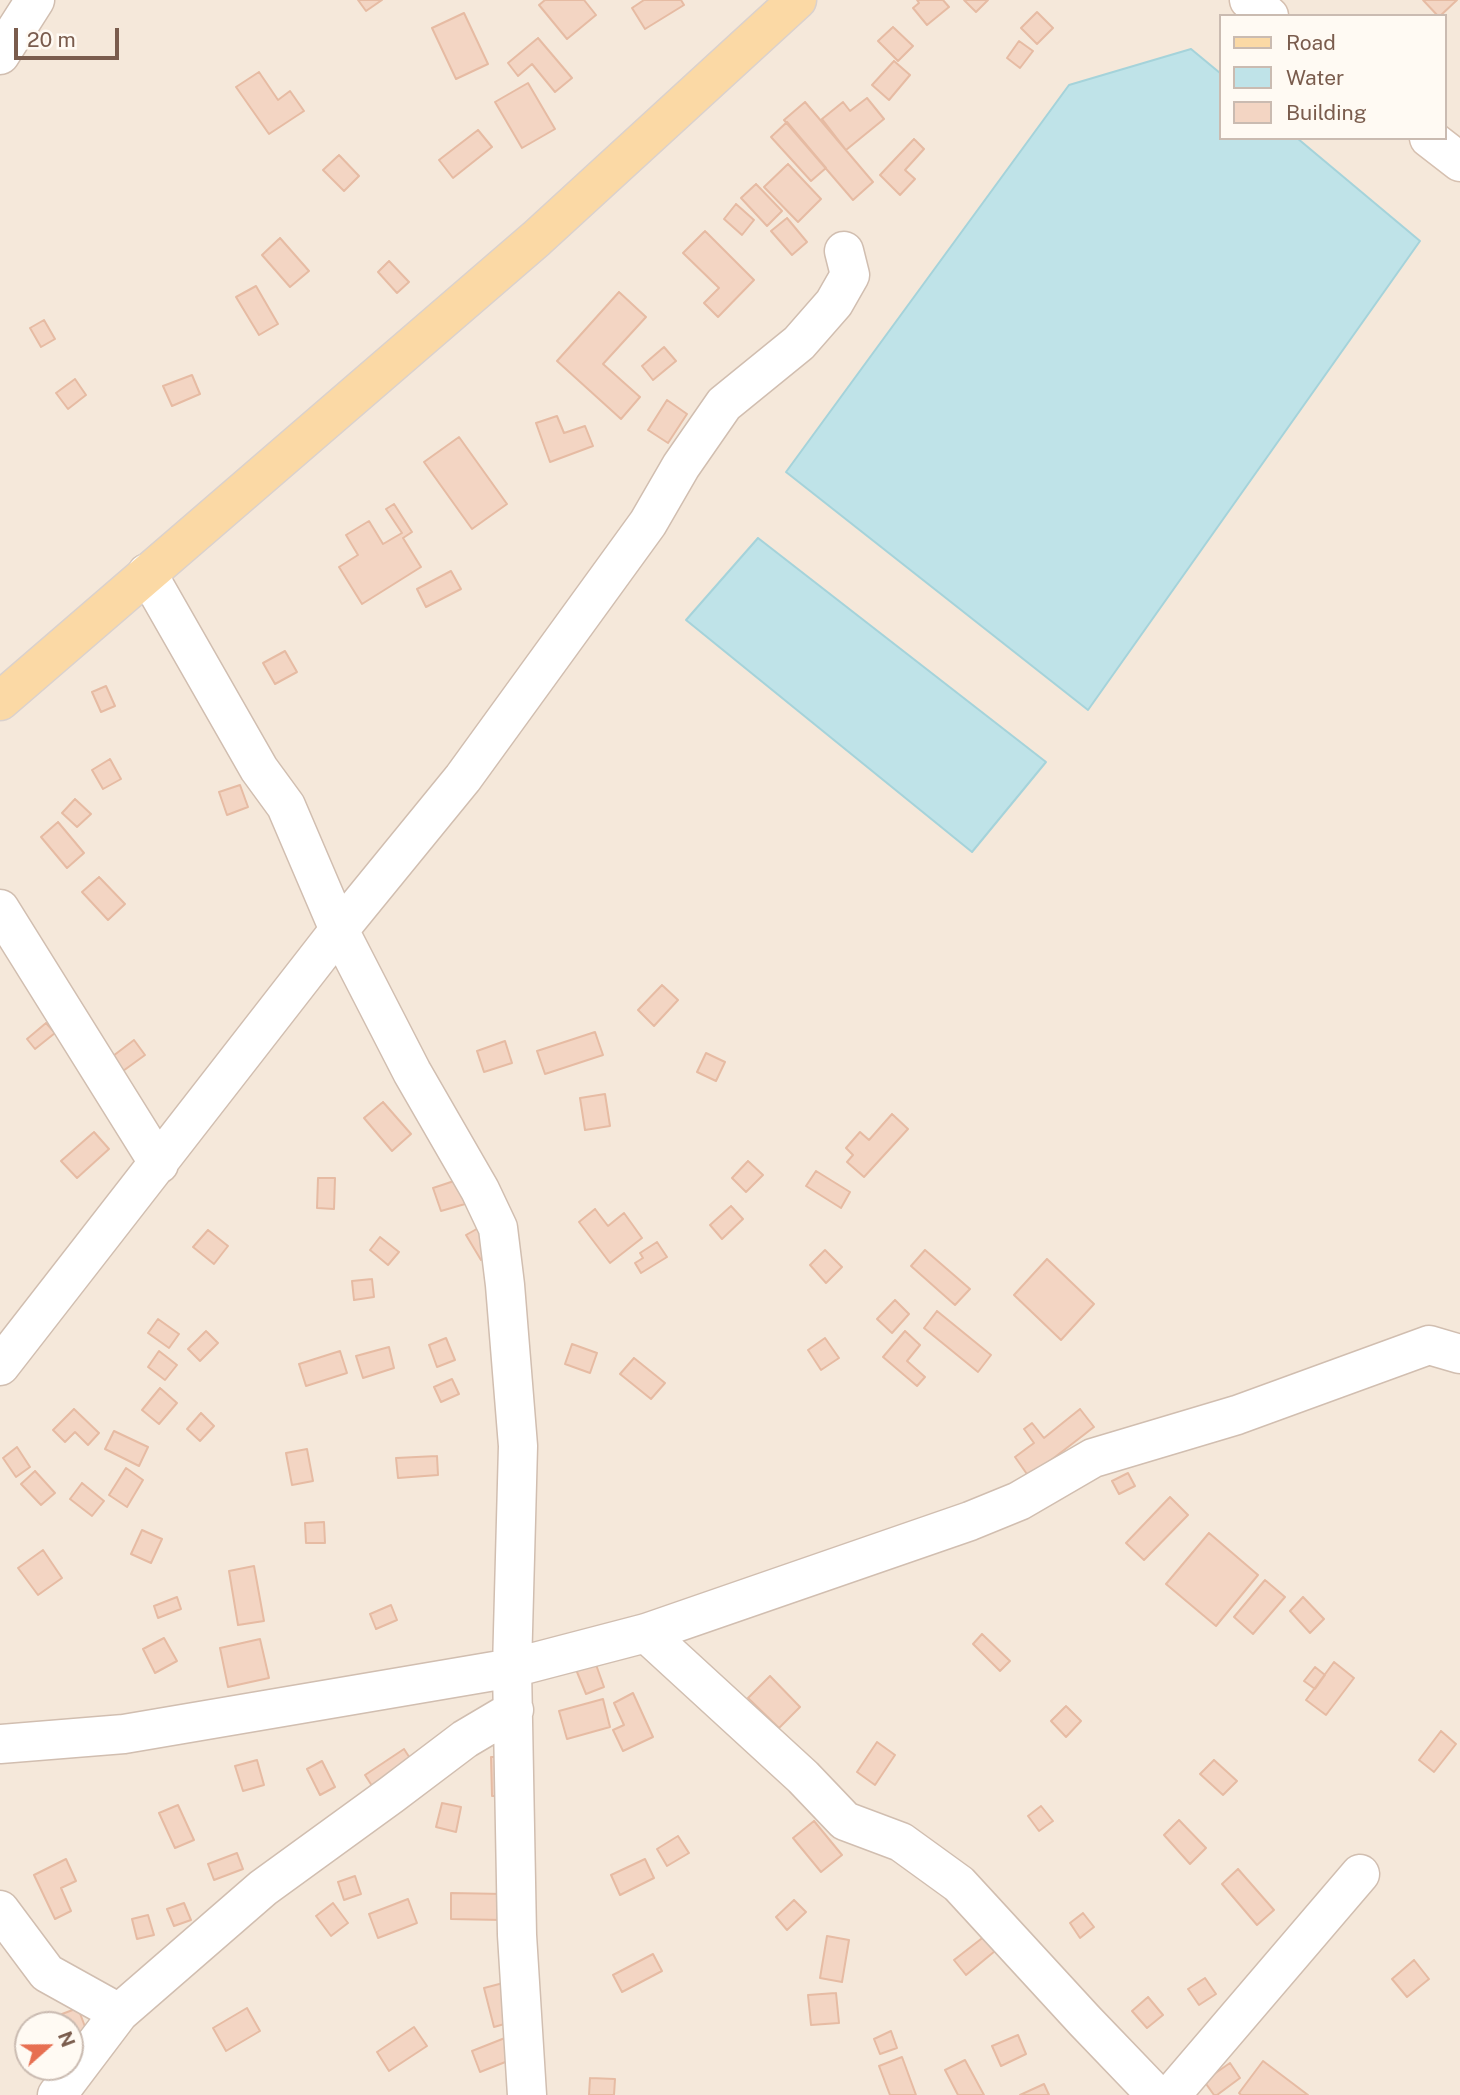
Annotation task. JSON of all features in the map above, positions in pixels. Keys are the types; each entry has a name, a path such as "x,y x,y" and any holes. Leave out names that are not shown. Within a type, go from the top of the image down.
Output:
{"main road":[{"path":"0,702 536,239 797,0"}],"street":[{"path":"0,55 35,0"},
{"path":"1249,0 1266,14"},
{"path":"1432,140 1460,162"},
{"path":"0,1366 338,930 463,778 648,523 681,466 724,404 799,342 834,303 850,275 845,251"},
{"path":"147,573 259,769 286,806 338,930 412,1072 480,1190 498,1228 518,1446 512,1668 517,1935 527,2095"},
{"path":"0,909 159,1164"},
{"path":"0,1744 124,1734 512,1668 646,1633 970,1521 1019,1501 1093,1458 1237,1415 1429,1345 1460,1354"},
{"path":"646,1633 803,1777 845,1821 901,1842 959,1884 1156,2095"},
{"path":"57,2095 119,2013 263,1888 465,1739 514,1710"},
{"path":"1171,2095 1360,1874"},
{"path":"0,1910 47,1973 119,2013"}],"shaded area":[{"path":"0,0 1460,0 1460,2095 0,2095"}],"water":[{"path":"1191,49 1218,71 1218,140 1299,140 1420,241 1088,710 786,472 1069,85"},
{"path":"758,538 1046,762 972,852 686,620"}],"building":[{"path":"358,0 382,0 366,11"},
{"path":"545,0 584,0 596,15 567,39 539,5"},
{"path":"644,0 681,0 684,5 645,29 632,8"},
{"path":"917,0 943,0 949,7 927,25 913,8 919,3"},
{"path":"964,0 988,0 976,12"},
{"path":"1423,0 1457,0 1442,14 1436,14"},
{"path":"1037,12 1053,28 1037,44 1021,28"},
{"path":"464,13 488,64 456,79 432,28"},
{"path":"893,27 913,46 898,61 878,41"},
{"path":"538,38 572,78 555,92 532,64 518,76 508,63"},
{"path":"1019,41 1033,51 1020,68 1007,58"},
{"path":"894,61 910,75 889,100 872,85"},
{"path":"259,72 278,100 290,91 304,111 269,134 236,87"},
{"path":"528,83 555,129 522,148 495,102"},
{"path":"867,98 884,119 846,150 822,119 843,102 850,111"},
{"path":"805,102 873,182 853,200 784,120"},
{"path":"787,122 826,168 811,181 771,137"},
{"path":"478,130 492,147 453,178 439,160"},
{"path":"914,139 924,149 905,170 915,179 900,195 880,175"},
{"path":"339,155 359,176 344,191 323,170"},
{"path":"788,164 821,199 798,222 764,187"},
{"path":"756,184 782,211 767,226 741,198"},
{"path":"736,204 754,220 742,235 724,219"},
{"path":"787,218 807,242 792,255 771,231"},
{"path":"705,231 754,280 718,317 704,303 719,288 683,253"},
{"path":"280,238 309,271 290,287 262,255"},
{"path":"389,261 409,282 397,293 378,272"},
{"path":"256,286 278,324 259,335 236,297"},
{"path":"619,292 646,317 603,364 640,397 621,419 557,361"},
{"path":"44,320 55,339 41,347 30,328"},
{"path":"664,347 676,361 653,380 642,366"},
{"path":"192,375 200,394 172,406 163,386"},
{"path":"75,379 86,395 68,409 56,393"},
{"path":"667,400 687,414 668,443 648,430"},
{"path":"557,416 564,433 585,426 593,446 550,462 536,423"},
{"path":"459,437 507,504 472,529 424,462"},
{"path":"394,504 412,532 403,538 421,567 362,604 339,567 358,555 346,535 369,521 383,544 402,533 386,509"},
{"path":"451,571 461,589 426,607 417,589"},
{"path":"285,651 297,672 275,684 263,663"},
{"path":"106,686 115,706 101,712 92,692"},
{"path":"110,759 121,779 103,789 92,770"},
{"path":"240,785 248,807 227,815 219,792"},
{"path":"75,799 91,814 77,827 62,813"},
{"path":"58,822 84,853 67,868 41,837"},
{"path":"99,877 125,904 108,920 82,892"},
{"path":"662,985 678,1000 654,1026 638,1010"},
{"path":"46,1023 55,1033 35,1049 27,1039"},
{"path":"595,1032 603,1055 545,1074 537,1051"},
{"path":"134,1040 145,1055 123,1071 113,1056"},
{"path":"505,1041 512,1063 484,1072 477,1051"},
{"path":"706,1053 725,1062 716,1081 697,1072"},
{"path":"605,1094 610,1126 585,1130 580,1098"},
{"path":"383,1102 411,1134 392,1151 364,1118"},
{"path":"892,1114 908,1129 864,1177 847,1162 853,1155 846,1148 860,1132 869,1140"},
{"path":"94,1132 109,1149 77,1178 61,1161"},
{"path":"748,1161 763,1175 746,1192 732,1178"},
{"path":"816,1171 850,1192 841,1208 806,1186"},
{"path":"318,1178 335,1178 334,1209 317,1208"},
{"path":"457,1180 465,1204 441,1211 433,1188"},
{"path":"731,1206 743,1219 722,1239 710,1225"},
{"path":"595,1209 608,1226 624,1213 642,1238 610,1263 579,1222"},
{"path":"482,1226 498,1250 481,1260 466,1235"},
{"path":"208,1230 228,1246 214,1264 193,1247"},
{"path":"380,1237 399,1252 388,1265 370,1250"},
{"path":"657,1242 667,1257 641,1273 635,1263 643,1258 640,1253"},
{"path":"825,1250 842,1267 826,1283 810,1265"},
{"path":"925,1250 970,1289 955,1305 911,1266"},
{"path":"1047,1259 1094,1304 1061,1340 1014,1295"},
{"path":"372,1279 374,1297 354,1300 352,1281"},
{"path":"895,1300 909,1314 892,1333 877,1319"},
{"path":"937,1311 991,1355 978,1372 924,1328"},
{"path":"158,1319 179,1334 169,1348 148,1333"},
{"path":"206,1331 218,1343 200,1361 188,1349"},
{"path":"905,1331 920,1345 907,1361 925,1377 917,1386 883,1357"},
{"path":"446,1338 455,1360 437,1367 429,1345"},
{"path":"825,1338 839,1358 821,1370 808,1350"},
{"path":"572,1344 597,1353 590,1373 565,1364"},
{"path":"389,1347 394,1368 363,1378 356,1356"},
{"path":"159,1351 177,1365 165,1380 148,1367"},
{"path":"340,1351 347,1373 306,1386 299,1364"},
{"path":"634,1358 665,1383 651,1399 620,1374"},
{"path":"452,1379 459,1394 441,1402 434,1387"},
{"path":"160,1388 177,1403 159,1424 142,1410"},
{"path":"74,1409 99,1433 88,1445 75,1432 65,1442 53,1430"},
{"path":"1080,1409 1094,1427 1029,1477 1015,1457 1034,1443 1024,1429 1032,1423 1044,1438"},
{"path":"201,1413 214,1426 200,1441 187,1429"},
{"path":"114,1431 148,1447 139,1466 105,1449"},
{"path":"17,1447 30,1467 16,1477 3,1458"},
{"path":"307,1449 313,1481 292,1485 286,1453"},
{"path":"437,1456 438,1475 398,1478 396,1458"},
{"path":"126,1468 143,1480 127,1507 109,1495"},
{"path":"35,1471 55,1493 41,1505 21,1484"},
{"path":"1128,1473 1135,1486 1119,1494 1112,1481"},
{"path":"82,1483 104,1501 92,1516 70,1499"},
{"path":"1170,1497 1188,1515 1144,1560 1126,1543"},
{"path":"324,1522 325,1543 306,1543 305,1523"},
{"path":"142,1530 162,1539 151,1563 131,1554"},
{"path":"1209,1533 1258,1575 1216,1626 1166,1584"},
{"path":"43,1550 62,1578 38,1595 18,1568"},
{"path":"254,1566 264,1621 238,1625 229,1571"},
{"path":"1265,1580 1285,1597 1253,1634 1234,1617"},
{"path":"177,1597 181,1609 158,1618 154,1606"},
{"path":"1303,1597 1324,1619 1310,1633 1290,1611"},
{"path":"391,1605 397,1620 376,1629 370,1614"},
{"path":"982,1634 1010,1661 1000,1671 973,1644"},
{"path":"164,1638 177,1661 155,1673 143,1649"},
{"path":"260,1639 269,1678 228,1687 220,1648"},
{"path":"594,1659 604,1687 586,1694 575,1667"},
{"path":"1334,1662 1354,1678 1326,1715 1306,1700"},
{"path":"1315,1667 1325,1675 1315,1689 1304,1681"},
{"path":"770,1676 800,1707 779,1728 748,1698"},
{"path":"633,1693 653,1737 623,1751 613,1730 624,1725 614,1703"},
{"path":"603,1699 610,1727 567,1739 559,1711"},
{"path":"1066,1706 1081,1721 1066,1737 1051,1721"},
{"path":"1441,1731 1456,1744 1434,1772 1419,1760"},
{"path":"877,1742 895,1755 875,1785 857,1772"},
{"path":"404,1749 415,1766 376,1792 365,1775"},
{"path":"491,1757 510,1757 510,1796 492,1796"},
{"path":"257,1760 264,1785 243,1791 235,1766"},
{"path":"1214,1760 1237,1781 1223,1795 1200,1774"},
{"path":"322,1761 335,1787 320,1795 307,1769"},
{"path":"442,1803 461,1807 456,1832 436,1827"},
{"path":"178,1805 194,1840 175,1848 159,1813"},
{"path":"1041,1806 1053,1821 1039,1831 1028,1816"},
{"path":"1179,1820 1206,1848 1190,1864 1164,1835"},
{"path":"814,1821 842,1855 821,1872 793,1838"},
{"path":"678,1836 689,1853 667,1866 657,1849"},
{"path":"237,1853 243,1869 214,1880 208,1864"},
{"path":"66,1859 76,1881 61,1888 71,1911 55,1919 34,1875"},
{"path":"645,1859 654,1878 620,1895 611,1875"},
{"path":"1238,1869 1274,1910 1257,1925 1222,1884"},
{"path":"355,1876 361,1894 344,1900 338,1882"},
{"path":"451,1893 503,1894 503,1920 451,1919"},
{"path":"408,1899 417,1923 378,1938 369,1914"},
{"path":"794,1900 806,1912 787,1930 776,1917"},
{"path":"184,1903 191,1920 174,1926 167,1909"},
{"path":"333,1903 348,1923 331,1936 316,1916"},
{"path":"1083,1913 1094,1927 1080,1938 1070,1923"},
{"path":"148,1915 154,1935 137,1939 132,1919"},
{"path":"990,1932 1001,1946 966,1975 954,1960"},
{"path":"827,1936 849,1940 842,1982 820,1978"},
{"path":"653,1954 662,1971 622,1992 613,1975"},
{"path":"1414,1960 1429,1979 1407,1997 1392,1979"},
{"path":"1205,1978 1216,1994 1199,2005 1188,1989"},
{"path":"507,1982 518,2020 494,2027 484,1988"},
{"path":"836,1993 839,2023 811,2025 808,1995"},
{"path":"1148,1997 1163,2015 1147,2028 1132,2011"},
{"path":"247,2008 260,2031 226,2051 213,2028"},
{"path":"414,2027 427,2046 389,2071 377,2052"},
{"path":"891,2031 897,2048 880,2054 874,2039"},
{"path":"1018,2035 1026,2054 1001,2066 992,2046"},
{"path":"510,2036 518,2057 480,2072 472,2051"},
{"path":"902,2057 916,2095 890,2095 879,2066"},
{"path":"965,2060 984,2095 958,2095 945,2070"},
{"path":"1263,2061 1308,2095 1241,2095 1239,2093"},
{"path":"1230,2063 1240,2078 1214,2095 1204,2081"},
{"path":"590,2078 615,2079 614,2095 589,2095"},
{"path":"1044,2084 1049,2095 1020,2095"}]}
